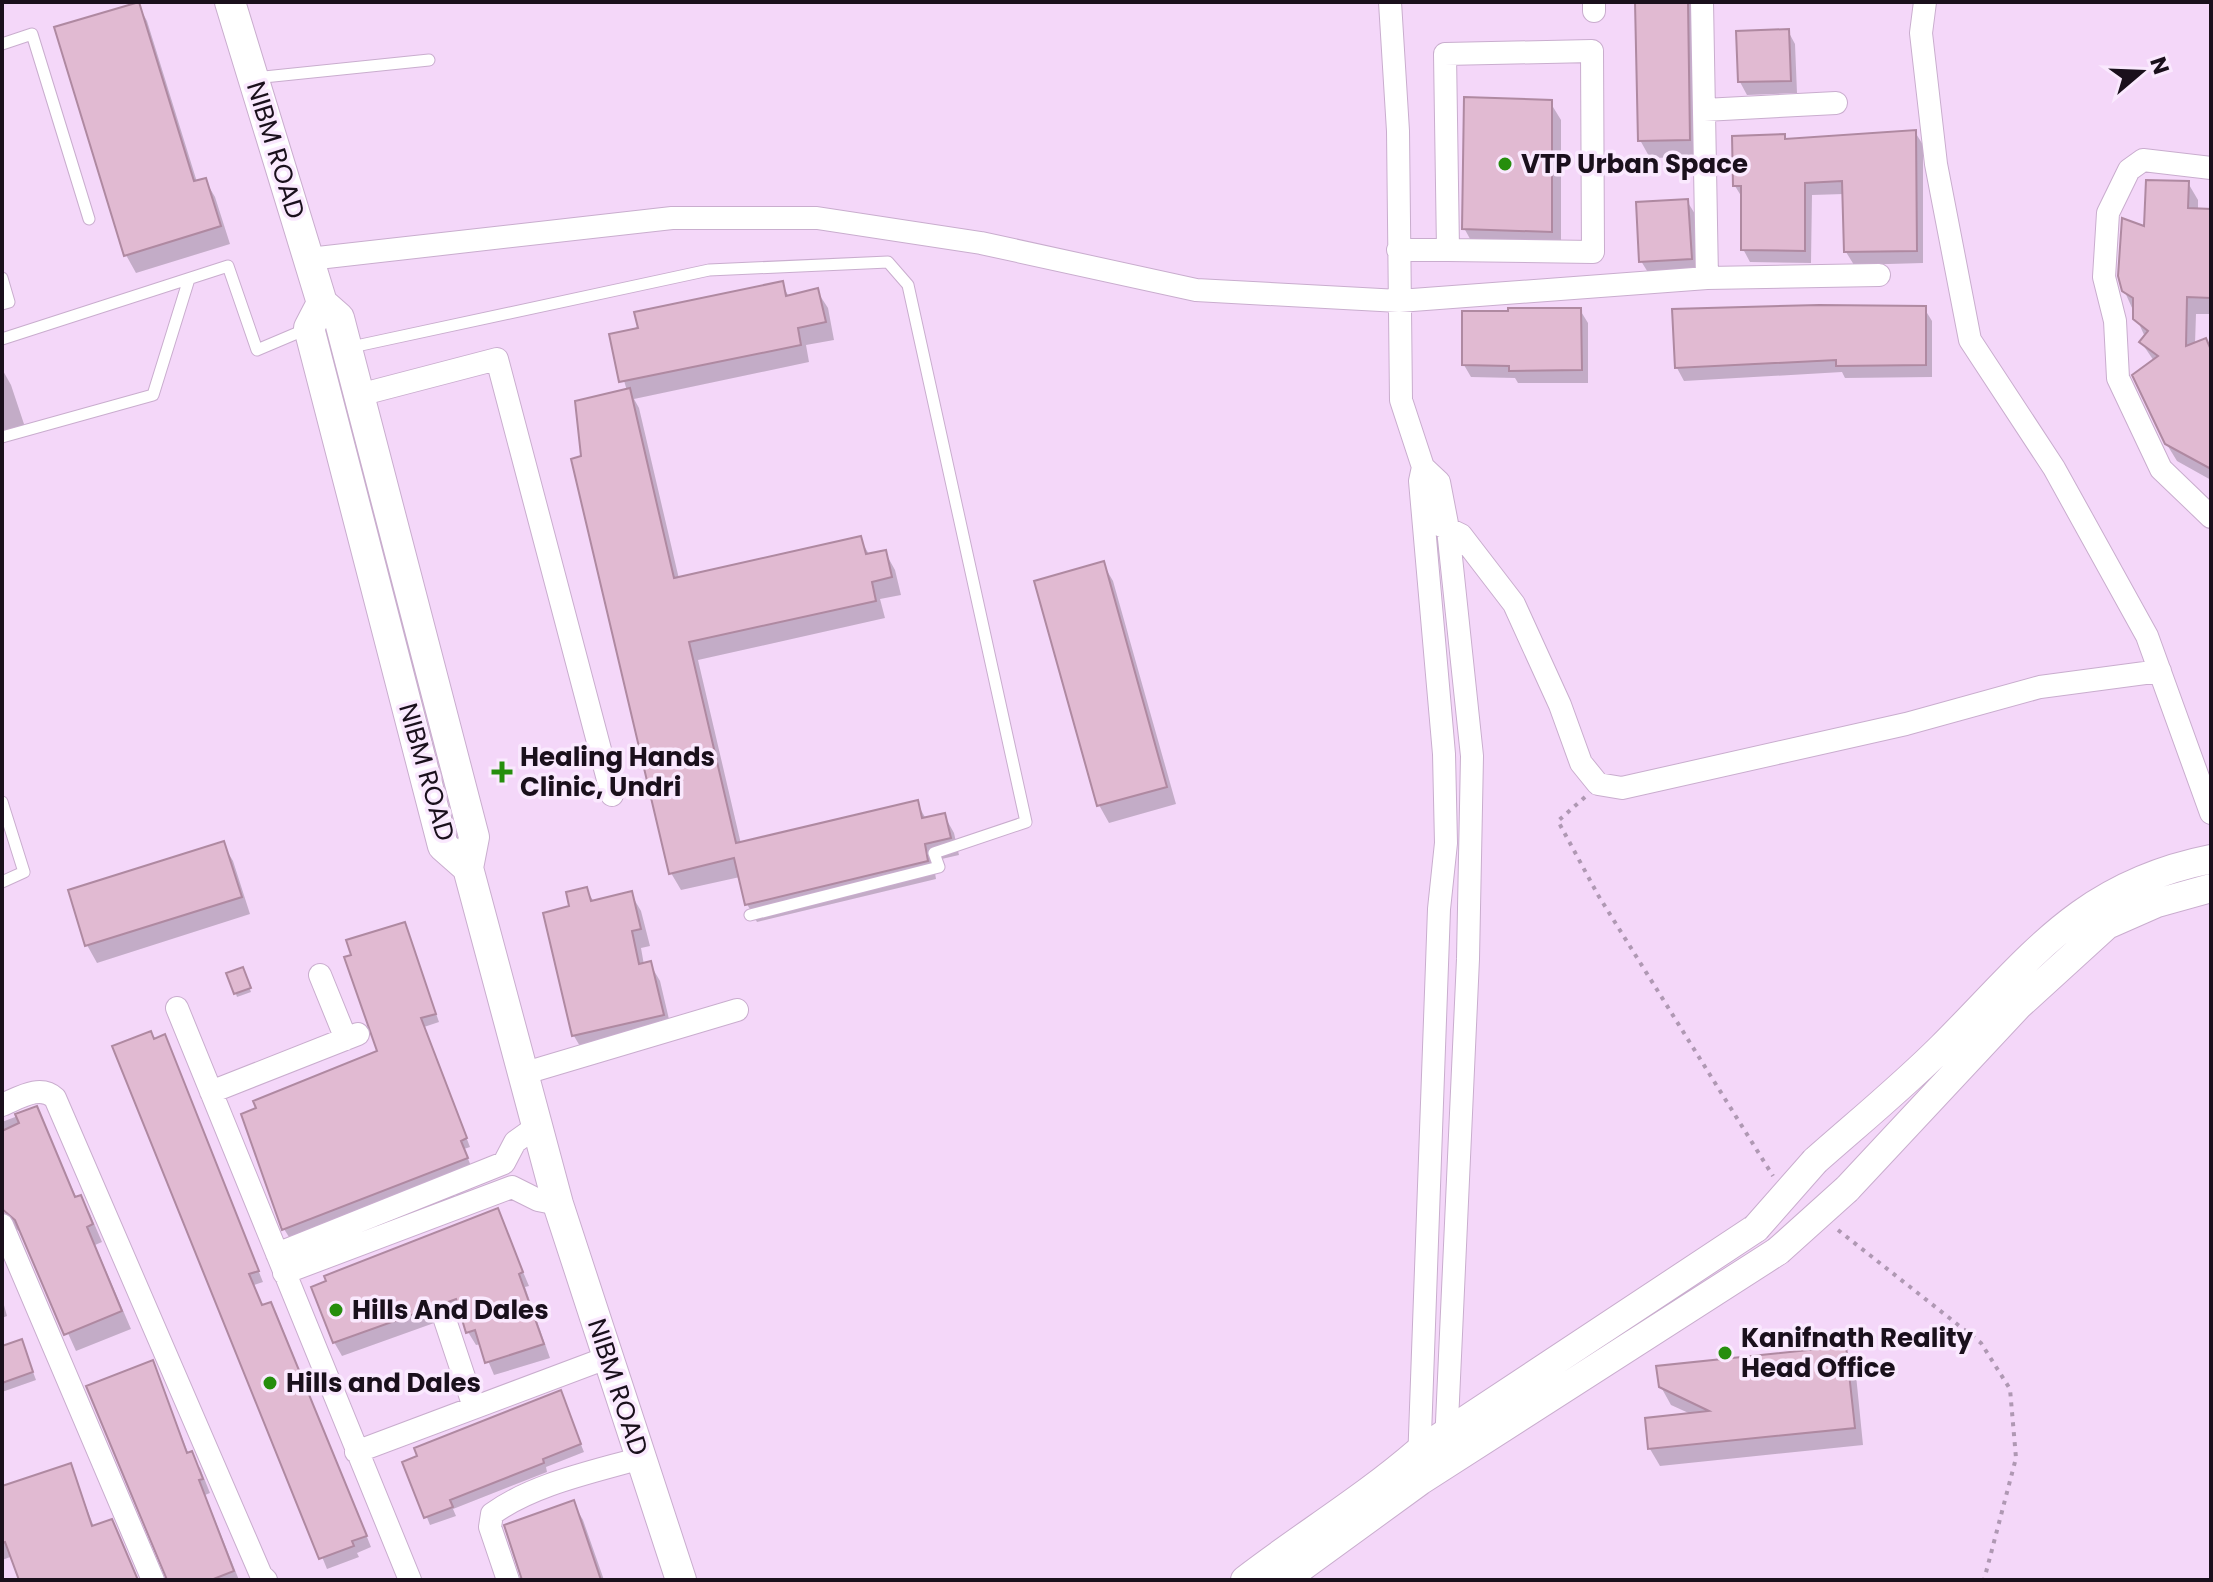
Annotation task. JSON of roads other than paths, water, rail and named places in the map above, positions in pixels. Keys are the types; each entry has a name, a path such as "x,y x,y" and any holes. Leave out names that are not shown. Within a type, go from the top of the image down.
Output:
{"main road":[{"name":"NIBM ROAD","path":"230,2 309,259 316,316 443,846 468,868 558,1204 681,1580"},
{"path":"316,316 339,318 474,837 468,868"}],"street":[{"path":"1390,2 1398,131 1401,400 1423,467 1439,482 1448,529 1472,756 1468,959 1445,1435 1447,1466"},
{"path":"1702,2 1707,278"},
{"path":"1925,2 1921,33 1936,164 1970,340 2054,468 2147,636 2211,813"},
{"path":"1398,250 1593,252 1592,51 1445,54 1448,250"},
{"path":"1704,110 1836,103"},
{"path":"2211,168 2143,160 2129,170 2108,213 2104,277 2115,321 2118,378 2138,427 2161,469 2211,517"},
{"path":"309,259 672,218 817,218 981,243 1196,290 1399,301 1707,278 1879,275"},
{"path":"359,395 497,359 612,795"},
{"path":"1420,1481 1439,909 1446,843 1444,754 1420,481 1423,467"},
{"path":"1425,517 1461,535 1514,604 1560,705 1581,763 1598,784 1622,788 1906,724 2040,687 2160,671"},
{"path":"1245,1580 1419,1451 1756,1228 1815,1161 1941,1048 2035,950 2078,912 2120,887 2178,866 2211,859"},
{"path":"1284,1580 1420,1481 1778,1251 1847,1189 2018,1006 2107,925 2157,903 2211,888"},
{"path":"211,1092 352,1036 320,975"},
{"path":"177,1008 410,1580"},
{"path":"522,1074 737,1010"},
{"path":"2,1105 39,1091 49,1092 55,1098 259,1578"},
{"path":"280,1264 403,1216 504,1163 515,1142 536,1127"},
{"path":"403,1216 512,1187 538,1200 558,1204"},
{"path":"2,1225 153,1580"},
{"path":"445,1320 474,1407"},
{"path":"356,1452 609,1357"},
{"path":"508,1580 490,1527 492,1514 503,1506 571,1479 641,1458"}],"lane":[{"path":"2,44 32,34 89,219"},
{"path":"253,78 429,60"},
{"path":"347,349 709,270 888,262 908,285 1026,822 934,853 939,867 750,915"},
{"path":"2,339 228,266 257,350 316,316"},
{"path":"2,278 9,302 2,304"},
{"path":"2,437 153,395 189,279"},
{"path":"2,802 24,872 2,882"}],"place":[{"name":"VTP Urban Space","path":"1505,164"},
{"name":"Healing Hands Clinic, Undri","path":"502,772"},
{"name":"Hills And Dales","path":"336,1310"},
{"name":"Kanifnath Reality Head Office","path":"1725,1353"},
{"name":"Hills and Dales","path":"270,1383"}]}
